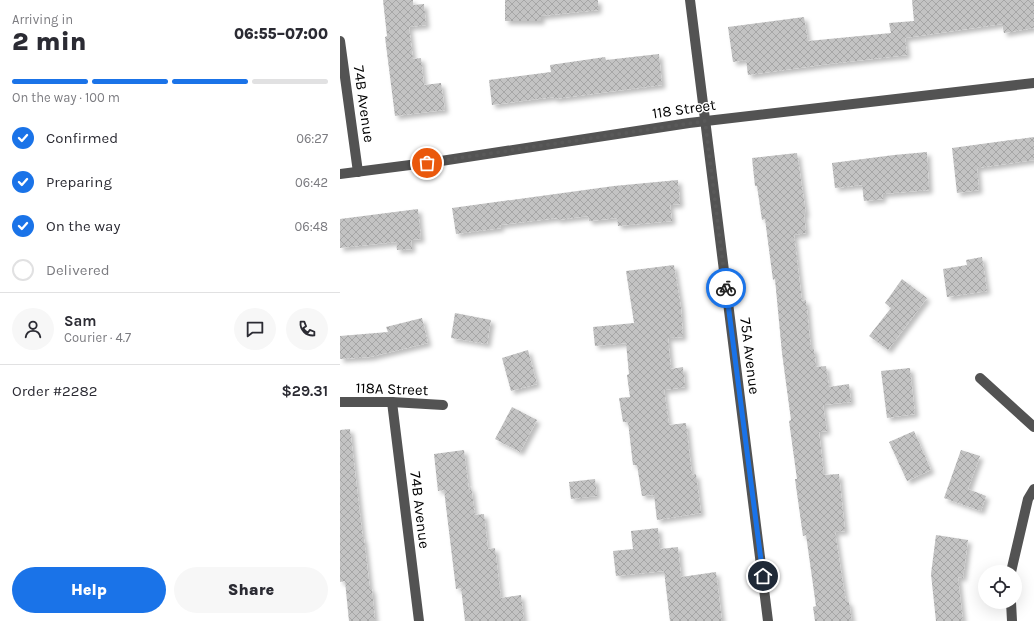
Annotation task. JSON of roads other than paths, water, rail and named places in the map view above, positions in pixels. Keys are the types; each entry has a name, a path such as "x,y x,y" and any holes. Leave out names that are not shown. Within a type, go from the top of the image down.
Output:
{"street":[{"name":"75A Avenue","path":"690,0 768,621"},
{"name":"74B Avenue","path":"340,41 358,172"},
{"name":"118 Street","path":"340,174 441,161 705,121 1034,83"},
{"path":"980,378 1034,427"},
{"name":"118A Street","path":"340,402 392,402 443,405"},
{"name":"74B Avenue","path":"392,402 419,621"},
{"path":"1013,565 1028,499 1034,490"},
{"path":"1011,609 1012,621"}]}
